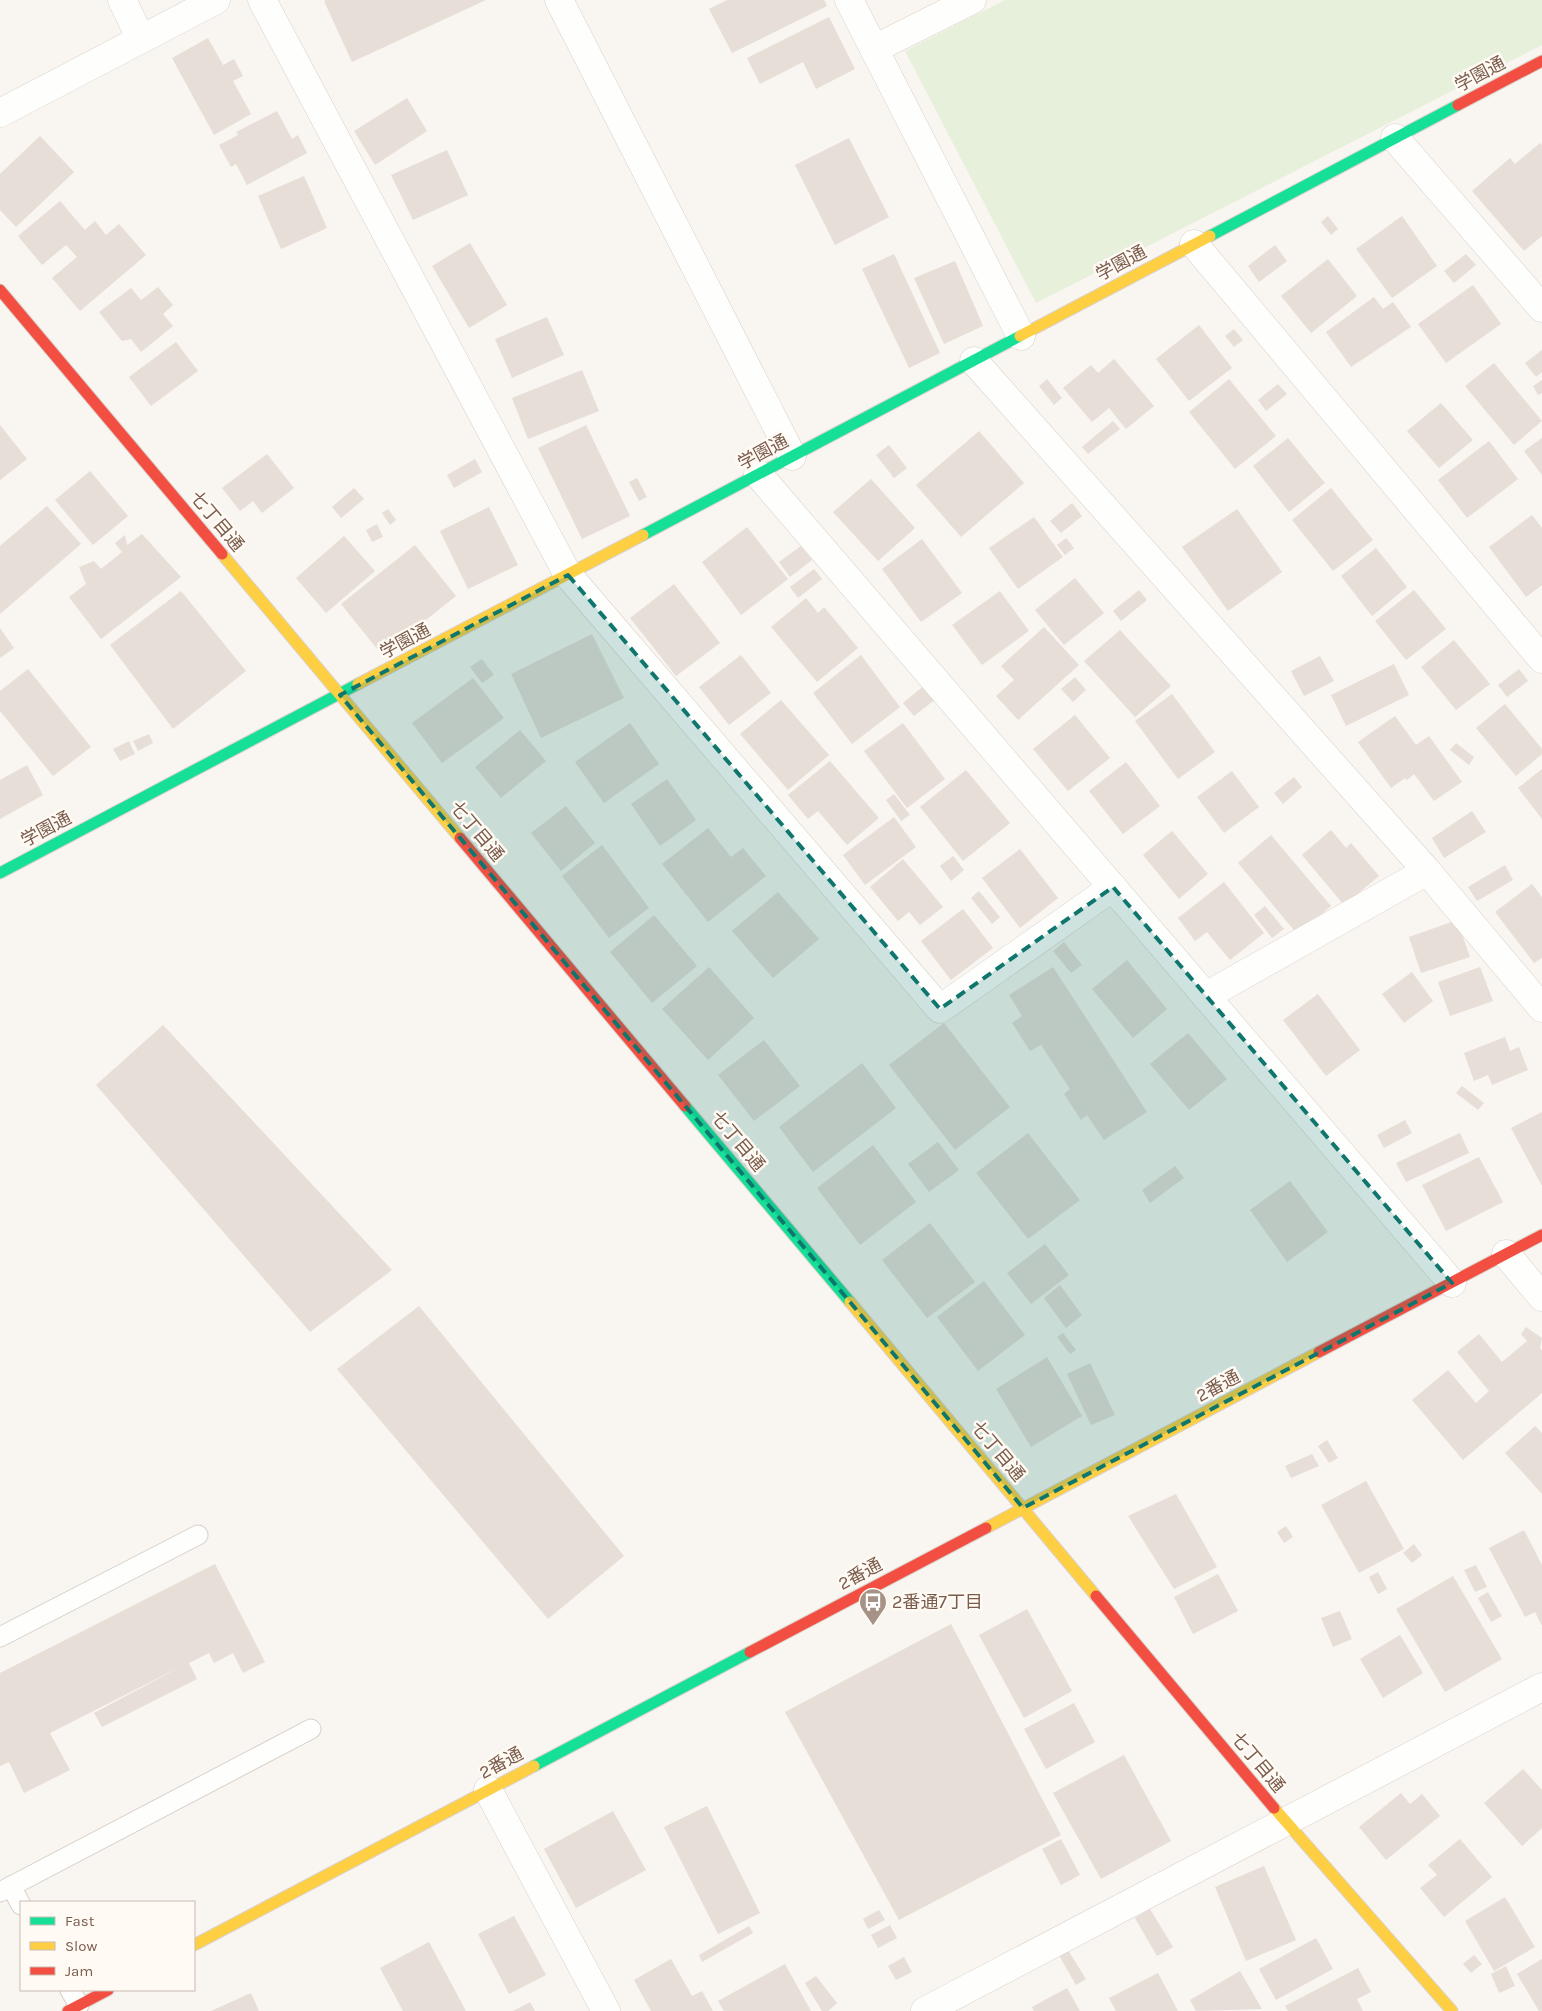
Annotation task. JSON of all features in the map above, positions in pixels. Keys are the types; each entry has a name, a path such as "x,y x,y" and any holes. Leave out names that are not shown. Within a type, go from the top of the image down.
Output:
{"street":[{"path":"122,0 141,39"},
{"path":"0,113 216,0"},
{"path":"262,0 568,575 940,1009 1113,887"},
{"path":"558,0 792,456"},
{"path":"849,0 1021,336"},
{"path":"874,50 972,0"},
{"name":"学園通","path":"0,873 1542,61"},
{"path":"1395,138 1542,308"},
{"path":"1194,244 1542,660"},
{"name":"七丁目通","path":"0,290 1284,1820 1452,2011"},
{"path":"974,360 1427,871 1542,1008"},
{"path":"758,474 1452,1283"},
{"path":"1206,996 1427,871"},
{"name":"2番通","path":"195,1944 1542,1235"},
{"path":"1506,1254 1542,1297"},
{"path":"924,2011 1284,1820 1542,1687"},
{"path":"488,1790 606,2011"},
{"path":"72,2002 105,1991"}],"lane":[{"path":"0,1637 198,1535"},
{"path":"20,1903 5,1889 310,1729"}],"highlighted area":[{"path":"568,575 940,1009 1113,887 1452,1283 1023,1508 340,695"}],"green space":[{"path":"1005,0 1542,0 1542,45 1036,303 905,51"}],"building":[{"path":"486,0 352,62 324,1"},
{"path":"727,0 824,0 827,6 732,53 709,9"},
{"path":"829,17 855,69 816,89 803,62 760,84 747,58"},
{"path":"208,38 223,65 234,59 243,76 233,81 251,114 214,135 172,58"},
{"path":"407,98 427,131 375,165 354,131"},
{"path":"277,111 292,139 298,135 307,153 247,185 236,164 231,167 219,145 238,135 236,132"},
{"path":"40,136 74,172 16,227 0,210 0,174"},
{"path":"849,138 889,217 835,245 795,165"},
{"path":"1540,143 1542,145 1542,236 1524,251 1472,191 1510,158 1515,164"},
{"path":"447,150 468,195 413,220 391,175"},
{"path":"304,176 327,228 281,249 258,196"},
{"path":"60,201 85,230 95,221 106,235 119,224 146,255 80,311 52,278 77,257 66,245 42,265 18,236"},
{"path":"1328,216 1338,229 1331,235 1321,222"},
{"path":"1402,216 1437,266 1392,298 1356,249"},
{"path":"470,243 507,305 469,328 432,266"},
{"path":"1275,245 1287,261 1259,282 1248,266"},
{"path":"894,254 940,353 909,368 862,269"},
{"path":"1466,254 1476,265 1454,283 1444,271"},
{"path":"1328,259 1357,296 1311,333 1281,296"},
{"path":"955,261 983,326 944,344 914,278"},
{"path":"1473,285 1501,324 1446,363 1418,324"},
{"path":"158,287 173,305 163,314 173,326 141,352 131,339 122,341 99,312 131,288 141,300"},
{"path":"1374,297 1383,309 1393,302 1411,327 1351,367 1326,332"},
{"path":"547,317 564,355 512,378 495,339"},
{"path":"1199,325 1232,368 1189,401 1156,359"},
{"path":"1234,329 1243,340 1234,347 1225,336"},
{"path":"176,342 198,371 151,406 129,377"},
{"path":"1542,350 1542,372 1536,377 1525,363"},
{"path":"1114,359 1154,406 1126,429 1109,408 1092,422 1063,388 1091,365 1098,373"},
{"path":"1494,363 1542,421 1514,445 1465,386"},
{"path":"582,370 599,411 528,439 512,398"},
{"path":"1047,379 1062,398 1054,405 1039,386"},
{"path":"1229,379 1276,436 1235,469 1189,412"},
{"path":"1542,380 1542,393 1538,395 1533,386"},
{"path":"1278,384 1287,394 1266,411 1258,400"},
{"path":"1441,403 1473,440 1439,468 1407,431"},
{"path":"1113,421 1120,429 1088,454 1082,447"},
{"path":"0,425 27,459 0,480"},
{"path":"586,425 630,516 582,539 538,448"},
{"path":"979,431 1024,483 961,537 916,485"},
{"path":"1288,438 1325,483 1289,512 1253,466"},
{"path":"1542,438 1542,475 1524,451"},
{"path":"1489,441 1518,479 1467,518 1438,480"},
{"path":"889,445 907,468 894,478 876,455"},
{"path":"267,454 294,488 262,513 253,501 240,511 222,488"},
{"path":"475,459 482,472 454,488 447,475"},
{"path":"90,471 128,516 93,545 55,500"},
{"path":"637,478 647,497 639,501 629,482"},
{"path":"871,479 915,528 878,561 833,512"},
{"path":"354,488 364,499 341,518 332,507"},
{"path":"1331,488 1373,540 1333,571 1292,520"},
{"path":"1072,503 1082,516 1061,533 1050,521"},
{"path":"47,506 81,544 0,614 0,546"},
{"path":"489,507 518,565 468,589 440,531"},
{"path":"388,509 396,520 390,525 382,513"},
{"path":"1237,509 1282,572 1228,611 1182,547"},
{"path":"1532,515 1542,528 1542,585 1526,597 1489,547"},
{"path":"1034,517 1063,557 1018,589 989,548"},
{"path":"377,524 383,537 372,542 366,530"},
{"path":"747,527 788,579 741,615 702,562"},
{"path":"142,534 181,577 101,639 69,597 86,584 79,567 94,561 101,569 122,552 115,543 125,535 127,545"},
{"path":"344,536 375,571 326,613 296,578"},
{"path":"1066,538 1074,548 1065,555 1057,545"},
{"path":"922,539 962,593 921,622 882,569"},
{"path":"415,545 456,596 382,655 341,604"},
{"path":"801,546 812,560 790,577 779,562"},
{"path":"1376,548 1407,587 1372,616 1341,576"},
{"path":"814,569 822,579 798,598 790,587"},
{"path":"1075,578 1104,613 1064,645 1035,610"},
{"path":"674,584 720,643 676,676 630,618"},
{"path":"1139,590 1147,600 1121,621 1113,611"},
{"path":"1414,590 1446,629 1406,660 1375,621"},
{"path":"181,591 246,671 173,729 110,645"},
{"path":"1000,591 1029,631 982,665 952,625"},
{"path":"806,598 818,613 824,607 858,648 817,682 771,627"},
{"path":"1044,627 1079,665 1018,720 996,696 1014,680 1001,666"},
{"path":"0,628 14,648 0,658"},
{"path":"1120,630 1171,686 1135,717 1084,661"},
{"path":"592,634 624,698 541,738 511,674"},
{"path":"1454,640 1490,684 1456,710 1421,667"},
{"path":"741,655 771,693 729,725 699,687"},
{"path":"861,655 900,707 852,744 813,693"},
{"path":"1320,656 1334,681 1304,696 1291,671"},
{"path":"482,659 494,675 482,683 470,667"},
{"path":"1394,664 1409,695 1346,726 1331,695"},
{"path":"28,669 91,747 53,776 0,711 0,691"},
{"path":"1519,669 1528,681 1507,697 1498,685"},
{"path":"1075,677 1086,690 1073,702 1061,689"},
{"path":"473,678 504,718 442,763 412,723"},
{"path":"926,684 937,698 914,716 903,703"},
{"path":"1172,694 1215,752 1178,779 1135,721"},
{"path":"781,700 829,755 788,790 740,734"},
{"path":"1505,704 1542,749 1542,754 1516,776 1476,728"},
{"path":"1075,715 1110,758 1068,791 1033,749"},
{"path":"1395,716 1416,745 1429,736 1462,782 1434,801 1414,774 1391,788 1358,742"},
{"path":"630,723 659,764 604,803 575,762"},
{"path":"903,723 945,779 907,808 864,751"},
{"path":"520,730 546,761 501,798 475,767"},
{"path":"149,734 153,743 138,751 133,741"},
{"path":"129,741 135,754 120,761 113,749"},
{"path":"1456,743 1474,757 1469,765 1450,750"},
{"path":"830,761 879,818 847,845 818,811 808,819 788,795"},
{"path":"1126,762 1160,806 1123,834 1089,791"},
{"path":"27,765 43,795 0,819 0,780"},
{"path":"1542,769 1542,819 1518,788"},
{"path":"966,770 1010,823 963,861 920,807"},
{"path":"1232,771 1259,807 1224,833 1197,797"},
{"path":"1294,777 1302,787 1283,804 1274,793"},
{"path":"667,779 696,820 660,846 631,804"},
{"path":"894,794 910,815 901,821 886,800"},
{"path":"566,806 595,843 561,871 531,833"},
{"path":"1472,811 1486,832 1444,858 1432,838"},
{"path":"894,817 916,847 865,885 843,855"},
{"path":"708,828 731,857 743,848 766,876 708,922 662,864"},
{"path":"1331,830 1346,848 1351,843 1379,876 1344,905 1302,855"},
{"path":"1172,831 1208,874 1179,899 1143,855"},
{"path":"1271,835 1331,906 1298,935 1238,863"},
{"path":"602,845 649,908 609,938 562,876"},
{"path":"1020,849 1058,898 1020,928 982,878"},
{"path":"953,856 964,870 951,881 940,866"},
{"path":"903,859 943,907 920,925 909,912 898,921 870,887"},
{"path":"1505,865 1513,880 1477,901 1468,887"},
{"path":"1224,882 1264,933 1230,960 1207,932 1195,941 1178,918"},
{"path":"1532,884 1542,897 1542,958 1534,963 1495,912"},
{"path":"979,891 1000,917 992,924 971,898"},
{"path":"778,892 819,939 773,978 732,931"},
{"path":"1265,906 1284,929 1272,938 1254,915"},
{"path":"963,909 993,948 951,980 921,941"},
{"path":"654,915 697,966 652,1003 610,952"},
{"path":"1457,920 1470,957 1421,973 1409,937"},
{"path":"1064,942 1082,965 1071,973 1053,951"},
{"path":"1127,960 1167,1009 1133,1038 1092,989"},
{"path":"709,967 754,1018 708,1060 662,1009"},
{"path":"1053,967 1147,1112 1104,1140 1087,1115 1081,1120 1064,1094 1070,1089 1041,1045 1030,1051 1012,1023 1022,1016 1009,995"},
{"path":"1480,967 1493,1001 1450,1016 1438,982"},
{"path":"1412,972 1433,1001 1404,1023 1382,994"},
{"path":"1318,994 1360,1050 1326,1076 1283,1020"},
{"path":"944,1023 1010,1107 955,1150 889,1065"},
{"path":"163,1025 392,1270 310,1332 96,1085"},
{"path":"1188,1033 1227,1079 1189,1110 1150,1064"},
{"path":"1505,1037 1510,1051 1519,1047 1528,1070 1492,1085 1488,1075 1474,1081 1464,1053"},
{"path":"764,1040 800,1086 754,1121 718,1075"},
{"path":"862,1063 896,1108 813,1172 779,1127"},
{"path":"1462,1086 1484,1103 1478,1110 1456,1093"},
{"path":"1542,1112 1542,1186 1511,1128"},
{"path":"1405,1120 1412,1133 1384,1148 1377,1135"},
{"path":"1028,1133 1080,1200 1028,1239 976,1173"},
{"path":"1460,1133 1469,1153 1406,1182 1396,1163"},
{"path":"938,1142 959,1170 929,1192 908,1164"},
{"path":"873,1145 916,1202 860,1245 817,1188"},
{"path":"1479,1157 1503,1202 1446,1231 1422,1185"},
{"path":"1175,1166 1184,1178 1150,1203 1142,1190"},
{"path":"1290,1181 1328,1232 1287,1262 1250,1210"},
{"path":"930,1223 975,1282 927,1318 882,1260"},
{"path":"1045,1244 1069,1275 1031,1304 1007,1273"},
{"path":"984,1281 1025,1335 978,1371 937,1317"},
{"path":"1060,1285 1082,1315 1066,1328 1044,1298"},
{"path":"419,1306 624,1556 548,1619 337,1369"},
{"path":"1526,1327 1542,1338 1540,1348 1542,1351 1542,1393 1463,1460 1412,1400 1448,1370 1476,1403 1489,1391 1457,1352 1479,1334 1502,1362 1527,1341 1521,1334"},
{"path":"1063,1333 1076,1350 1070,1354 1057,1337"},
{"path":"1047,1357 1082,1416 1031,1447 996,1389"},
{"path":"1090,1363 1115,1415 1091,1425 1067,1374"},
{"path":"1535,1426 1542,1433 1542,1494 1505,1453"},
{"path":"1327,1440 1338,1458 1329,1463 1318,1446"},
{"path":"1312,1454 1319,1466 1291,1478 1285,1466"},
{"path":"1366,1481 1404,1549 1359,1573 1321,1505"},
{"path":"1176,1494 1217,1567 1174,1589 1128,1516"},
{"path":"1286,1526 1293,1537 1284,1543 1277,1532"},
{"path":"1524,1530 1542,1565 1542,1626 1535,1612 1525,1617 1489,1548"},
{"path":"1414,1544 1422,1555 1412,1563 1403,1553"},
{"path":"215,1564 265,1662 243,1673 233,1653 214,1663 209,1653 189,1663 197,1679 102,1727 94,1713 186,1664 50,1733 70,1770 24,1793 9,1762 0,1766 0,1673"},
{"path":"1476,1565 1487,1587 1475,1592 1464,1570"},
{"path":"1378,1572 1387,1589 1378,1594 1369,1577"},
{"path":"1218,1574 1238,1611 1193,1634 1174,1597"},
{"path":"1453,1576 1502,1659 1445,1692 1396,1609"},
{"path":"1488,1592 1502,1616 1491,1622 1478,1598"},
{"path":"1027,1609 1072,1691 1024,1718 979,1635"},
{"path":"1340,1611 1352,1639 1333,1647 1321,1618"},
{"path":"951,1624 1061,1835 899,1920 785,1712"},
{"path":"1400,1635 1423,1673 1383,1698 1360,1659"},
{"path":"1074,1703 1095,1742 1046,1769 1024,1729"},
{"path":"1124,1755 1171,1841 1101,1879 1053,1793"},
{"path":"1523,1769 1542,1790 1542,1828 1522,1846 1484,1803"},
{"path":"1401,1793 1410,1804 1422,1794 1440,1816 1386,1860 1359,1827"},
{"path":"707,1806 760,1913 718,1934 664,1827"},
{"path":"613,1811 646,1870 576,1908 544,1849"},
{"path":"1061,1839 1080,1875 1061,1885 1042,1849"},
{"path":"1460,1839 1492,1877 1444,1917 1420,1888 1437,1875 1428,1865"},
{"path":"1264,1866 1296,1940 1246,1961 1215,1887"},
{"path":"1505,1897 1535,1947 1494,1971 1465,1921"},
{"path":"1150,1909 1173,1947 1157,1956 1135,1918"},
{"path":"879,1910 885,1920 868,1929 863,1919"},
{"path":"514,1916 546,1975 509,1994 478,1934"},
{"path":"890,1925 897,1938 878,1948 871,1935"},
{"path":"749,1926 753,1933 702,1962 699,1955"},
{"path":"1316,1938 1333,1969 1276,2000 1259,1969"},
{"path":"429,1942 466,2011 403,2011 380,1968"},
{"path":"1066,1947 1086,1979 1076,1985 1057,1952"},
{"path":"1474,1955 1482,1964 1471,1973 1463,1964"},
{"path":"904,1957 912,1972 896,1980 888,1966"},
{"path":"671,1959 692,1996 702,1991 713,2011 651,2011 634,1980"},
{"path":"1542,1959 1542,2011 1539,2011 1517,1974"},
{"path":"785,1964 811,2011 724,2011 718,2001"},
{"path":"1506,1966 1515,1986 1499,1993 1491,1974"},
{"path":"1358,1968 1371,1992 1357,1999 1363,2011 1288,2011 1285,2006"},
{"path":"1240,1971 1262,2009 1196,2011 1190,2000"},
{"path":"1158,1973 1178,2011 1116,2011 1109,1998"},
{"path":"816,1976 837,2003 828,2011 822,2011 805,1983"},
{"path":"1067,1988 1080,2011 1034,2011 1032,2007"},
{"path":"251,1993 259,2011 211,2011"},
{"path":"530,2002 535,2011 513,2011"}],"traffic: fast":[{"path":"1210,236 1458,105"},
{"path":"643,535 1020,336"},
{"path":"0,873 358,684"},
{"path":"685,1106 850,1302"},
{"path":"534,1766 750,1652"}],"traffic: slow":[{"path":"1020,336 1210,236"},
{"path":"358,684 643,535"},
{"path":"222,554 460,838"},
{"path":"850,1302 1096,1596"},
{"path":"986,1528 1319,1352"},
{"path":"195,1944 534,1766"},
{"path":"1274,1808 1452,2011"}],"traffic: jam":[{"path":"1458,105 1542,61"},
{"path":"0,290 222,554"},
{"path":"460,838 685,1106"},
{"path":"1319,1352 1542,1235"},
{"path":"750,1652 986,1528"},
{"path":"1096,1596 1274,1808"},
{"path":"68,2011 106,1991"}],"place":[{"name":"2番通7丁目","path":"873,1626"}]}
